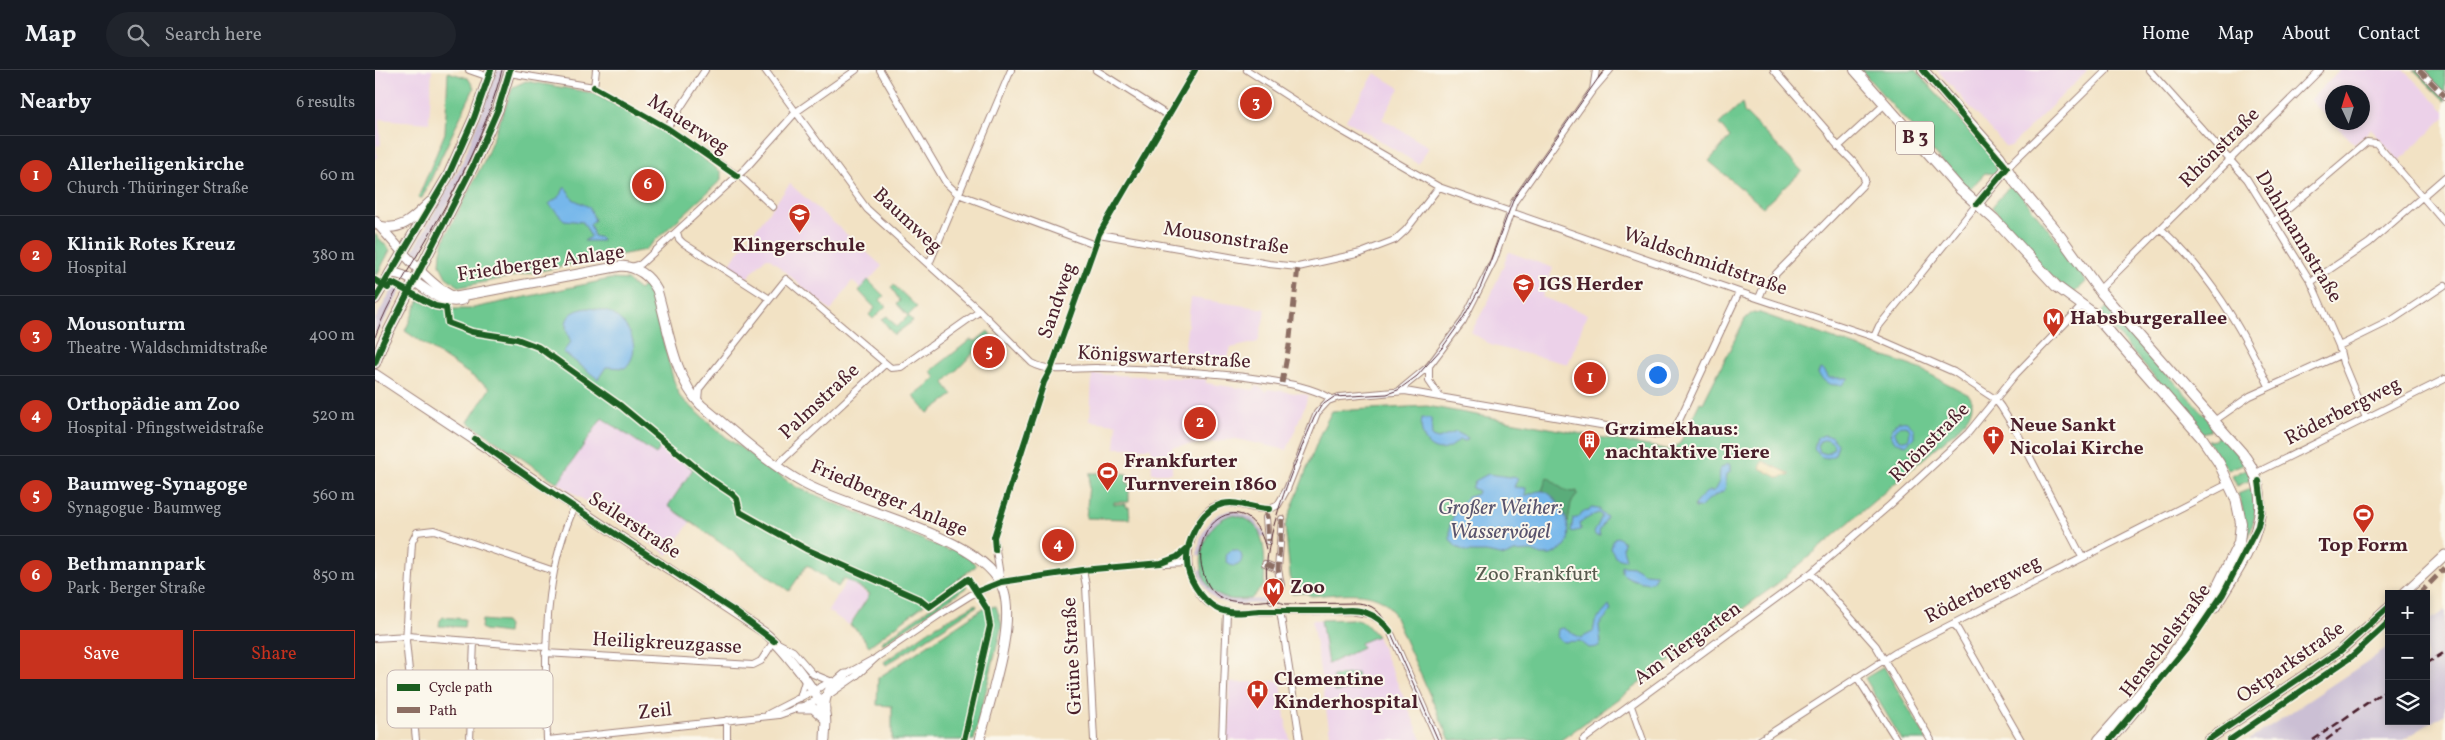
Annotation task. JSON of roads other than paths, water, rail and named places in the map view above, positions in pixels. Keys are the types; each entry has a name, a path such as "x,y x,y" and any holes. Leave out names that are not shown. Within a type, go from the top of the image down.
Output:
{"main road":[{"name":"B 3","path":"1855,70 1952,181 1995,219 2051,282 2093,313 2201,438 2219,463 2230,483"},
{"name":"B 3","path":"1923,70 2007,168 2015,182 2060,236 2099,290 2242,453 2255,473"},
{"path":"375,363 379,343 480,152 498,109 509,72"},
{"path":"375,299 437,195 466,138 490,74"},
{"path":"1977,204 2007,168"},
{"path":"1997,180 2007,178 2015,182"},
{"path":"378,223 393,228 405,225 437,195"},
{"name":"Friedberger Anlage","path":"378,223 419,269 451,295 461,297 621,266 631,267 647,276 657,290 681,375 697,402 777,464 812,488 960,546 983,562 1001,582 1007,605 1007,622 980,740"},
{"path":"390,273 397,273 413,281 436,297 447,301 461,301 479,294"},
{"name":"Seilerstraße","path":"375,374 734,611 775,641 805,682 819,696 825,718"},
{"path":"2201,438 2215,433 2216,423"},
{"name":"Henschelstraße","path":"2110,740 2187,647 2236,570 2254,534 2261,514 2261,489 2255,473"},
{"name":"Henschelstraße","path":"2099,740 2179,646 2211,600 2225,574 2239,543 2241,530 2239,509 2230,483"},
{"path":"2407,590 2445,555"},
{"name":"Ostparkstraße","path":"2208,740 2341,651 2385,611"},
{"path":"819,696 845,675"},
{"path":"799,708 817,710 825,718 825,740"}],"street":[{"path":"469,70 490,74"},
{"path":"594,88 595,70"},
{"path":"667,128 705,70"},
{"name":"Baumweg","path":"765,70 867,209 980,311 1031,363 1041,368 1051,369"},
{"path":"631,267 641,264 737,176 796,112 856,70"},
{"path":"880,70 947,183 958,194 1095,245"},
{"path":"929,264 1011,70"},
{"path":"1096,70 1167,116"},
{"name":"Sandweg","path":"1001,582 994,537 1044,382 1051,369 1099,234 1195,70"},
{"name":"Waldschmidtstraße","path":"1247,70 1337,128 1439,187 1874,337 1954,372 1995,399 2019,436 2082,556"},
{"path":"1593,91 1596,70"},
{"path":"1439,740 1390,632 1379,620 1364,612 1280,610 1227,612 1212,606 1200,594 1187,563 1190,545 1201,520 1217,506 1234,503 1269,509 1277,505 1284,496 1315,416 1322,406 1332,399 1388,394 1400,390 1429,366 1458,329 1483,285 1498,250 1509,212 1516,199 1593,91 1611,70"},
{"path":"1759,298 1764,286 1862,186 1865,180 1863,172 1838,147 1774,70"},
{"path":"2007,168 2107,70"},
{"name":"Dahlmannstraße","path":"2149,70 2229,162 2247,179 2311,282 2339,346 2340,355 2366,418"},
{"name":"Rhönstraße","path":"2099,290 2321,70"},
{"path":"2419,70 2445,96"},
{"name":"Mauerweg","path":"509,72 594,88 667,128 748,182 773,207"},
{"path":"1838,147 1884,105"},
{"path":"2273,222 2367,142 2376,143 2445,223"},
{"path":"2311,282 2369,243 2445,177"},
{"name":"Mousonstraße","path":"1099,234 1269,264 1298,267 1361,253 1395,240 1406,230 1439,187"},
{"path":"1874,337 1879,326 1977,204"},
{"path":"2161,229 2193,262 2227,306 2269,386"},
{"path":"677,232 683,243 770,299"},
{"path":"697,402 699,389 786,278 891,368 901,367 980,311"},
{"path":"2339,346 2392,320 2445,285"},
{"path":"1400,390 1658,435 1668,434 1676,427 1739,292"},
{"name":"Rhönstraße","path":"1811,573 1968,433 1995,399 2083,305"},
{"path":"2216,423 2241,401 2269,386 2340,355"},
{"name":"Palmstraße","path":"777,464 885,364"},
{"path":"1429,366 1429,381 1440,397"},
{"name":"Königswarterstraße","path":"1051,369 1097,368 1218,373 1309,387 1332,399"},
{"name":"Röderbergweg","path":"2255,473 2445,379"},
{"name":"Röderbergweg","path":"1759,740 1895,653 2082,556 2230,483"},
{"path":"545,670 545,650 554,571 562,534 575,506"},
{"path":"1266,518 1266,541 1279,541"},
{"path":"1272,600 1281,585 1278,569 1282,520"},
{"path":"409,670 406,642 408,636 413,542 417,532 427,530 554,571"},
{"path":"1150,565 1171,560 1190,545"},
{"path":"1150,565 1187,563"},
{"path":"1265,564 1278,569"},
{"name":"Zeil","path":"548,740 779,715 799,708 971,595 1001,582 1083,570 1150,565"},
{"name":"Grüne Straße","path":"1083,570 1086,586 1094,740"},
{"path":"1811,573 1885,660 1931,740"},
{"name":"Am Tiergarten","path":"1583,740 1811,573"},
{"path":"1280,610 1300,740"},
{"path":"1223,740 1227,612"},
{"path":"1954,623 2021,740"},
{"name":"Heiligkreuzgasse","path":"375,638 408,636 474,641 545,650 753,665 761,661 775,641"},
{"path":"473,670 474,641"},
{"name":"Seilerstraße","path":"775,641 793,651 813,674 836,684"},
{"name":"Zeil","path":"845,675 877,657"},
{"path":"1857,677 1897,740"},
{"path":"800,698 805,682"},
{"name":"Zeil","path":"766,715 800,698 819,696"},
{"path":"1631,706 1643,740"},
{"path":"727,720 727,740"}],"water":[{"path":"564,188 566,188 573,199 589,207 595,220 590,224 594,236 601,238 602,241 584,241 591,237 583,222 564,220 549,204 561,195"},
{"path":"588,308 608,312 620,320 630,333 634,347 630,362 625,368 606,367 598,379 563,352 571,342 566,329 566,323 570,315"},
{"path":"1820,369 1825,371 1829,378 1849,378 1842,385 1834,385 1826,382 1818,374"},
{"path":"1422,418 1431,418 1432,437 1438,439 1456,432 1468,438 1466,441 1459,440 1444,450 1437,450 1426,442 1423,436"},
{"path":"1899,421 1907,422 1914,429 1914,437 1906,445 1894,441 1892,438 1894,425","holes":["1900,425 1908,427 1910,431 1909,438 1904,440 1898,438 1895,431"]},
{"path":"1824,435 1831,436 1838,444 1835,455 1828,458 1821,457 1814,449 1817,438","holes":["1827,439 1833,443 1834,448 1827,454 1820,452 1818,446 1820,441"]},
{"path":"1730,464 1730,472 1727,474 1725,490 1708,500 1700,508 1695,508 1694,505 1703,495 1714,491 1719,482 1720,469"},
{"name":"Großer Weiher: Wasservögel","path":"1488,474 1518,478 1514,487 1526,488 1525,496 1543,491 1548,493 1558,504 1566,518 1569,534 1565,547 1551,555 1541,555 1532,551 1514,552 1505,556 1486,552 1468,552 1456,547 1450,539 1450,524 1458,506 1468,497 1477,494 1478,491 1472,488 1475,481"},
{"path":"1591,508 1600,509 1600,512 1607,517 1599,532 1600,536 1596,536 1594,533 1602,516 1598,513 1580,522 1581,530 1571,532 1573,519 1579,517 1582,512 1589,511"},
{"path":"1618,537 1624,542 1623,549 1626,559 1623,560 1615,557 1611,548 1614,538"},
{"path":"1234,550 1240,552 1242,558 1240,564 1234,566 1228,564 1226,558 1228,552"},
{"path":"1622,566 1634,567 1644,573 1657,574 1652,582 1641,582 1622,573"},
{"path":"1609,606 1611,611 1599,625 1601,642 1599,647 1589,648 1580,641 1563,642 1557,637 1558,629 1563,628 1581,638 1593,632 1595,622"}],"tram line":[{"path":"375,337 393,297 441,214 472,154 489,113 502,70"},
{"path":"1438,740 1388,626 1376,610 1368,605 1357,603 1286,604 1272,595 1266,575 1269,549 1276,518 1286,487 1314,418 1321,406 1334,397 1387,394 1398,390 1417,376 1442,348 1462,320 1481,286 1514,198 1604,70"},
{"path":"1266,549 1258,528 1247,517 1234,514 1221,517 1210,526 1203,540 1201,558 1205,578 1208,585 1218,596 1231,601 1279,600"}],"railway":[{"path":"2430,661 2445,652"},
{"path":"2313,740 2385,691"},
{"path":"2326,740 2342,728"}],"place":[{"name":"Mousonturm","path":"1256,103"},
{"name":"Bethmannpark","path":"648,185"},
{"name":"Klingerschule","path":"799,233"},
{"name":"IGS Herder","path":"1523,304"},
{"name":"Habsburgerallee","path":"2054,338"},
{"name":"Baumweg-Synagoge","path":"989,352"},
{"name":"Allerheiligenkirche","path":"1590,378"},
{"name":"Klinik Rotes Kreuz","path":"1200,423"},
{"name":"Neue Sankt Nicolai Kirche","path":"1994,456"},
{"name":"Grzimekhaus: nachtaktive Tiere","path":"1589,460"},
{"name":"Frankfurter Turnverein 1860","path":"1108,492"},
{"name":"Top Form","path":"2363,533"},
{"name":"Orthopädie am Zoo","path":"1058,545"},
{"name":"Zoo","path":"1274,607"},
{"name":"Clementine Kinderhospital","path":"1258,710"}],"park label":[{"name":"Zoo Frankfurt","path":"1537,575"}]}
